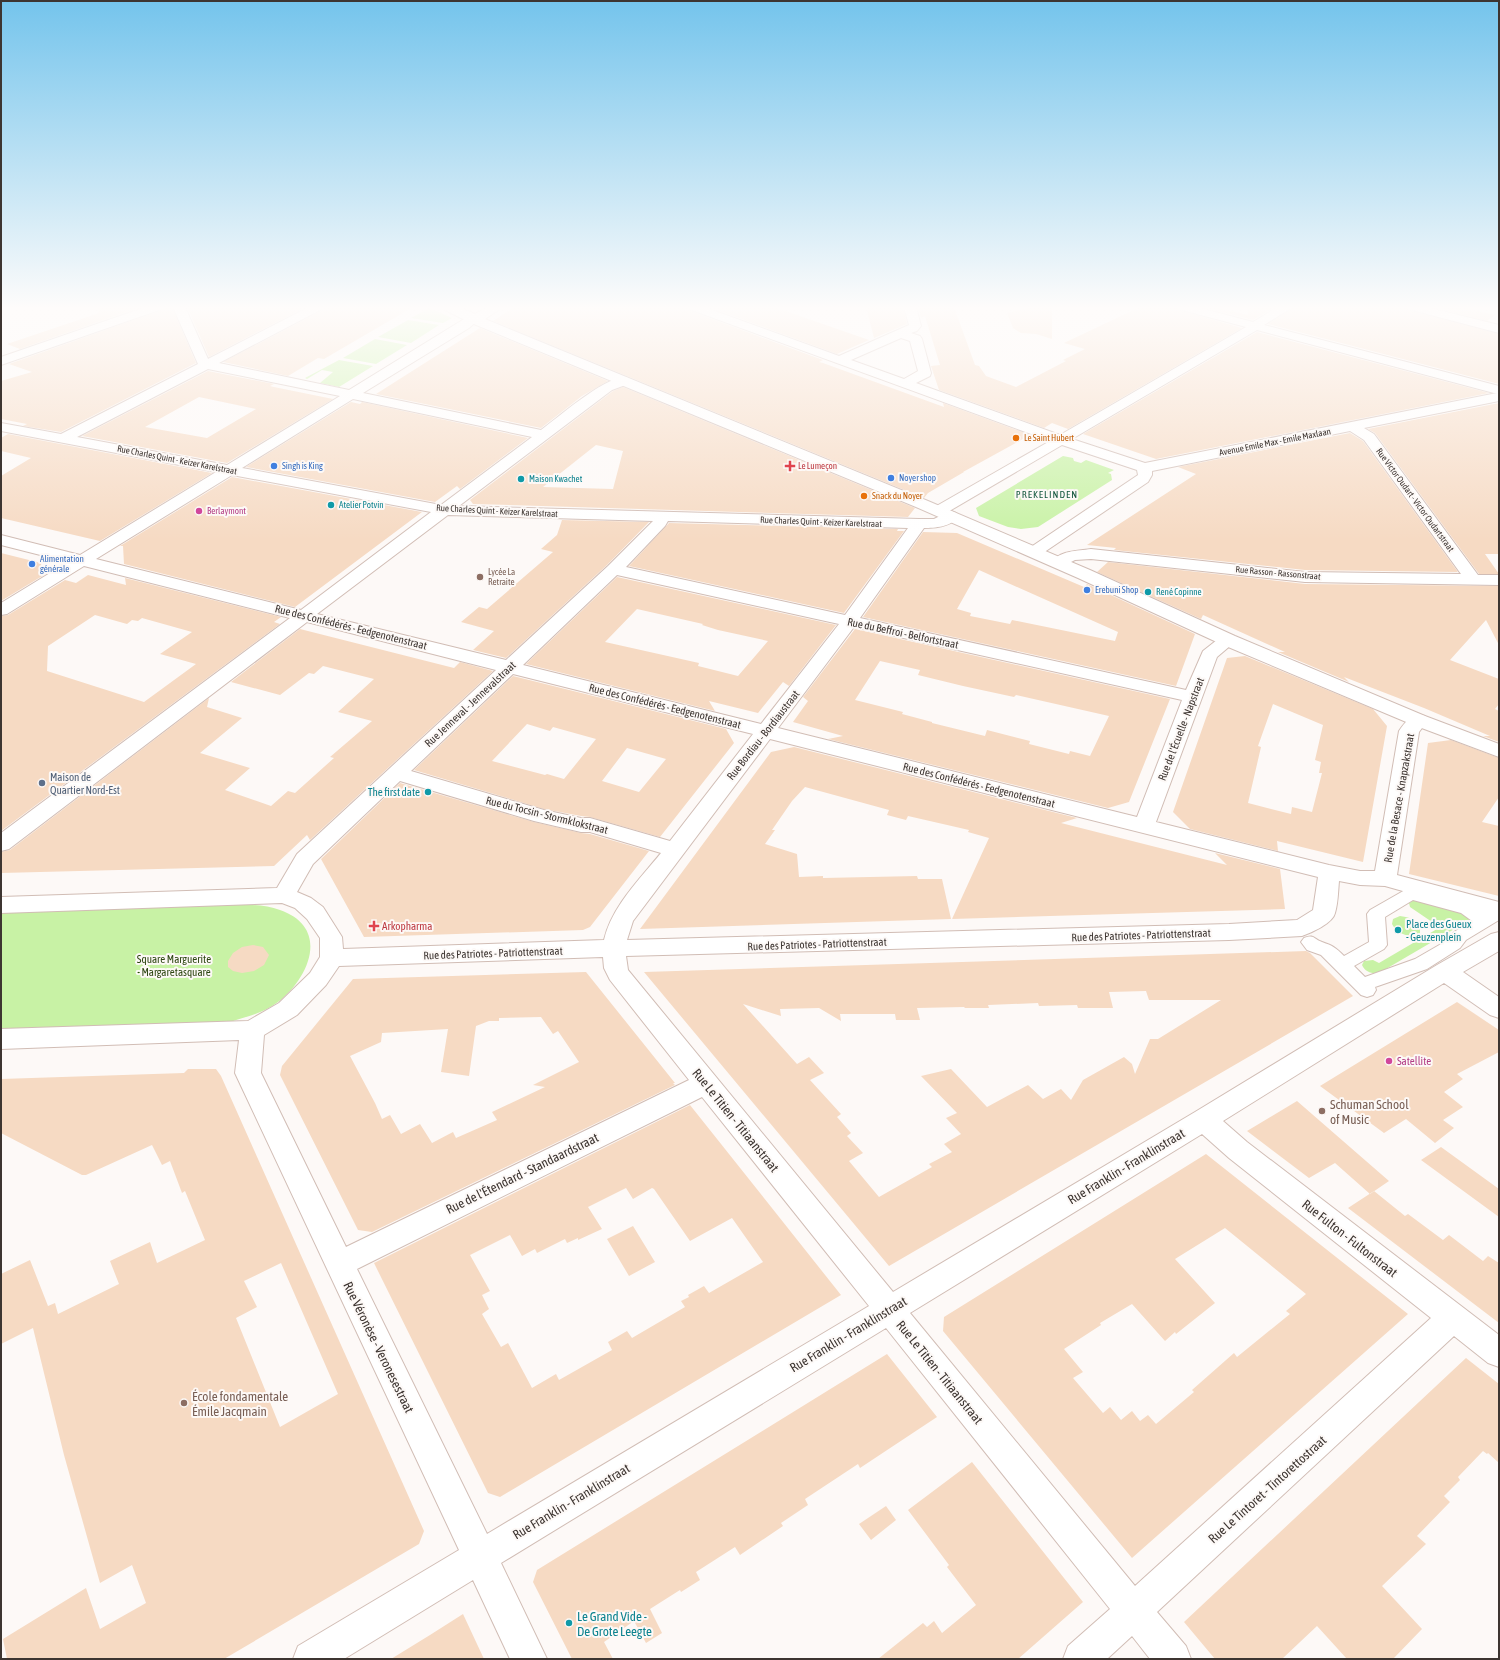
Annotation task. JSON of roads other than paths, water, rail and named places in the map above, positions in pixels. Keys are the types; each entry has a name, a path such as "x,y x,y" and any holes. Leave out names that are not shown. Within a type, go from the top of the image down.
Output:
{"street":[{"path":"62,439 165,384"},
{"path":"298,384 543,435"},
{"path":"1,610 370,384"},
{"path":"1,844 607,387 614,384"},
{"path":"631,384 1034,552 1228,640 1418,720 1499,751"},
{"path":"905,384 1144,468 1145,475 1143,480 1034,552"},
{"name":"Rue Charles Quint - Keizer Karelstraat","path":"1,427 443,510 919,524 937,523 945,514 1061,440 1157,384"},
{"path":"1478,384 1499,390"},
{"name":"Avenue Emile Max - Emile Maxlaan","path":"1144,468 1499,397"},
{"name":"Rue Victor Oudart - Victor Oudartstraat","path":"1351,426 1369,437 1473,580"},
{"name":"Rue Jenneval - Jennevalstraat","path":"284,895 305,859 614,569 660,523 662,517"},
{"name":"Rue Bordiau - Bordiaustraat","path":"616,949 616,935 622,919 849,622 919,524"},
{"name":"Rue des Confédérés - Eedgenotenstraat","path":"1,540 1329,872"},
{"name":"Rue Rasson - Rassonstraat","path":"1059,563 1071,556 1091,554 1306,577 1499,580"},
{"name":"Rue du Beffroi - Belfortstraat","path":"614,569 1192,697"},
{"name":"Rue de l'Écuelle - Napstraat","path":"1144,826 1209,655 1228,640"},
{"name":"Rue de la Besace - Knapzakstraat","path":"1385,879 1409,731 1418,720"},
{"name":"Rue du Tocsin - Stormklokstraat","path":"396,774 541,816 551,817 581,825 590,825 674,849"},
{"path":"1371,994 1327,950 1313,946 1306,935 1324,914 1329,872 1360,878 1385,879 1493,915"},
{"path":"1342,965 1378,945 1376,914 1411,894 1493,915"},
{"path":"1,905 284,895 303,903 315,913 331,936 332,958 318,979 288,1009 252,1030 1,1039"},
{"path":"1371,994 1454,944 1460,936 1493,915"},
{"name":"Rue des Patriotes - Patriottenstraat","path":"332,958 1229,932 1306,935"},
{"path":"1371,994 1445,971 1499,940"},
{"name":"Rue Le Titien - Titiaanstraat","path":"616,949 614,966 618,974 1173,1659"},
{"path":"1445,971 1499,1009"},
{"name":"Rue Franklin - Franklinstraat","path":"311,1659 1204,1120 1371,994"},
{"name":"Rue Véronèse - Veronesestraat","path":"252,1030 248,1073 529,1659"},
{"name":"Rue de l'Étendard - Standaardstraat","path":"339,1264 706,1083"},
{"name":"Rue Fulton - Fultonstraat","path":"1204,1120 1238,1150 1452,1318 1499,1353"},
{"name":"Rue Le Tintoret - Tintorettostraat","path":"1081,1659 1452,1318"}],"place":[{"name":"Le Saint Hubert","path":"1016,438"},
{"name":"Singh is King","path":"274,466"},
{"name":"Le Lumeçon","path":"790,466"},
{"name":"Noyer shop","path":"891,478"},
{"name":"Maison Kwachet","path":"521,479"},
{"name":"Snack du Noyer","path":"864,496"},
{"name":"Atelier Potvin","path":"331,505"},
{"name":"Berlaymont","path":"199,511"},
{"name":"Alimentation générale","path":"32,564"},
{"name":"Lycée La Retraite","path":"480,577"},
{"name":"Erebuni Shop","path":"1087,590"},
{"name":"René Copinne","path":"1148,592"},
{"name":"Maison de Quartier Nord-Est","path":"42,783"},
{"name":"The first date","path":"428,792"},
{"name":"Arkopharma","path":"374,926"},
{"name":"Place des Gueux - Geuzenplein","path":"1398,930"},
{"name":"Satellite","path":"1389,1061"},
{"name":"Schuman School of Music","path":"1322,1111"},
{"name":"École fondamentale Émile Jacqmain","path":"184,1403"},
{"name":"Le Grand Vide - De Grote Leegte","path":"569,1623"}],"district":[{"name":"PREKELINDEN","path":"1047,494"}],"park label":[{"name":"Square Marguerite - Margaretasquare","path":"174,965"}]}
